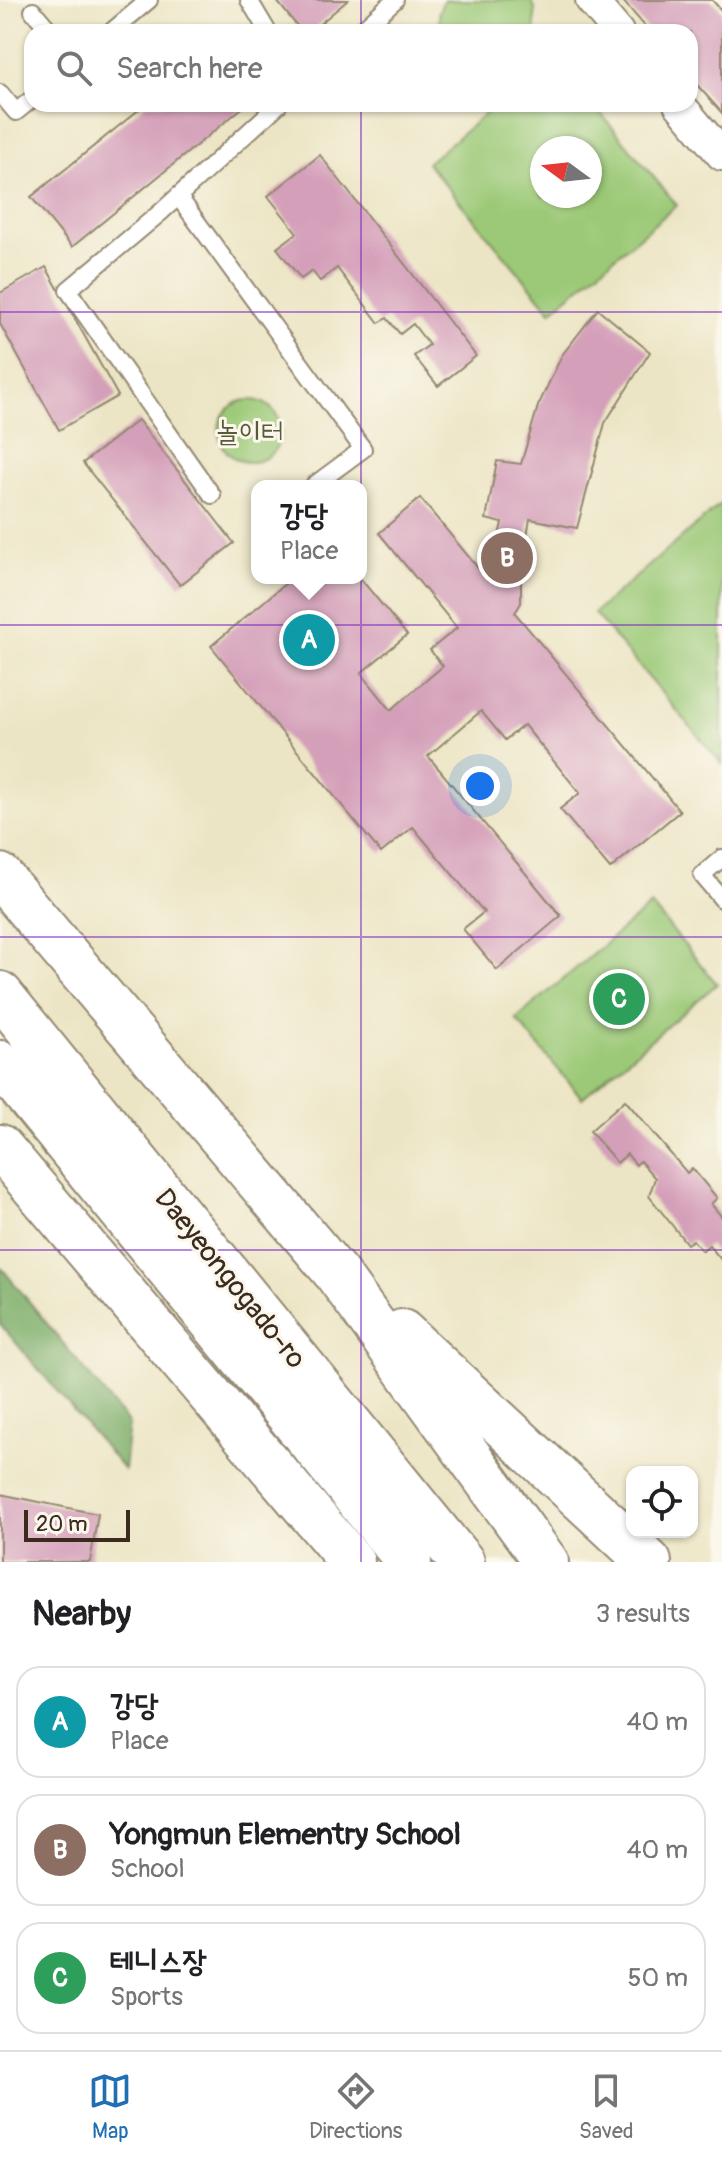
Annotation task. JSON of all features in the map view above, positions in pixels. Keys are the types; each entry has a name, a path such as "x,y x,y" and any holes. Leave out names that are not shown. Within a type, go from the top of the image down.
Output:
{"main road":[{"path":"2,880 336,1273 546,1562"},
{"name":"Daeyeongogado-ro","path":"0,994 462,1562"},
{"name":"Daeyeongogado-ro","path":"0,1063 409,1562"},
{"path":"0,1147 352,1562"},
{"path":"336,1273 649,1562"}],"street":[{"path":"591,0 611,24"},
{"path":"686,112 722,155"}],"lane":[{"path":"120,24 149,0"},
{"path":"249,0 263,24"},
{"path":"368,24 395,0"},
{"path":"33,11 44,24"},
{"path":"0,93 16,112 24,106"},
{"path":"212,495 68,290 270,112"},
{"path":"178,196 363,449 321,480"},
{"path":"722,858 702,875 722,899"}],"green space":[{"path":"444,0 531,0 535,8 535,24 440,24 439,11"},
{"path":"488,112 600,112 677,205 551,311 427,163"},
{"name":"놀이터","path":"250,400 272,409 281,431 272,453 250,462 228,453 219,431 228,409"},
{"path":"722,503 722,764 594,613"},
{"path":"651,905 717,984 582,1098 516,1019"},
{"path":"0,1266 129,1424 124,1470 0,1324"}],"building":[{"path":"276,0 348,0 320,24 296,24"},
{"path":"622,0 712,0 722,11 722,113 698,86 698,24 643,24"},
{"path":"136,112 237,112 72,247 31,197"},
{"path":"320,155 476,356 438,386 414,356 429,345 413,324 400,334 387,318 379,323 337,268 320,281 312,271 301,279 277,248 297,233 268,196"},
{"path":"46,267 118,396 59,430 0,324 0,293"},
{"path":"598,309 650,352 605,423 577,528 530,519 521,570 521,603 515,613 680,811 610,869 560,809 580,793 524,725 505,740 481,711 428,756 561,916 497,970 463,929 484,912 413,827 381,853 211,646 285,584 365,584 407,635 361,673 391,710 443,666 430,650 457,628 379,533 420,498 488,580 502,523 486,519 497,461 521,464 538,406 562,355"},
{"path":"138,420 234,543 180,585 83,463"},
{"path":"625,1100 687,1173 692,1168 717,1198 711,1204 722,1217 722,1261 709,1245 702,1251 693,1240 687,1244 649,1196 655,1178 640,1161 636,1165 627,1154 617,1163 590,1131"},
{"path":"0,1494 98,1514 90,1562 0,1562"}],"place":[{"name":"Yongmun Elementry School","path":"507,558"},
{"name":"강당","path":"309,640"},
{"name":"테니스장","path":"619,999"}]}
